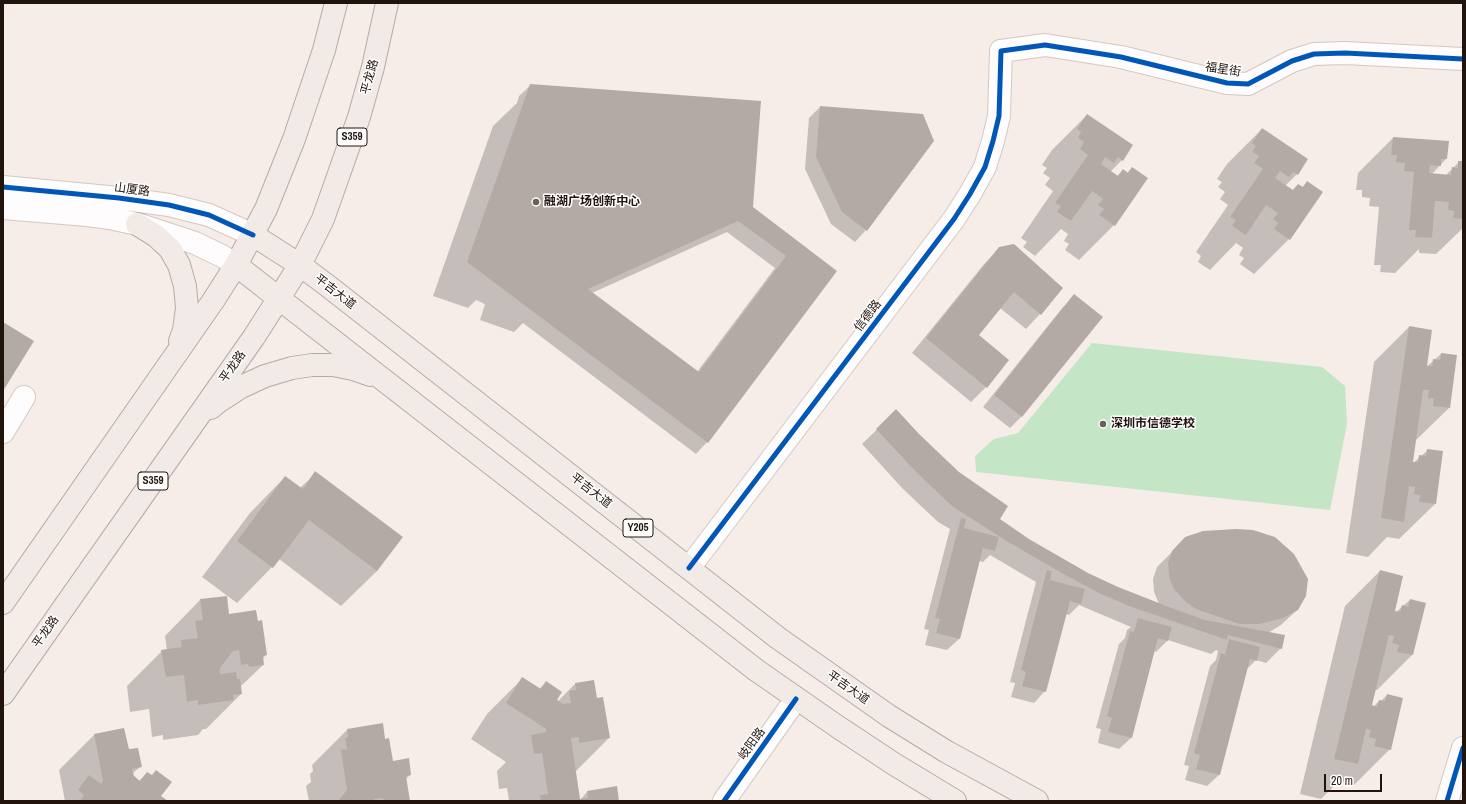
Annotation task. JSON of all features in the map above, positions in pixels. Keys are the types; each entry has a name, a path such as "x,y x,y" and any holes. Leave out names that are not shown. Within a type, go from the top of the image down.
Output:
{"main road":[{"path":"3,603 174,357 236,265 253,235 277,183 296,133 324,50 336,3"},
{"name":"平龙路","path":"3,694 193,424 279,299 300,265 323,219 359,117 373,67 387,3"},
{"path":"137,224 156,236 170,249 179,264 185,286 187,308 184,330 174,357"},
{"name":"平吉大道","path":"253,235 300,265 778,638 889,716 947,752 1037,801"},
{"path":"236,265 756,670 796,699 894,764 955,801"},
{"path":"193,424 218,402 241,387 265,376 292,368 312,365 333,365 365,373 389,384"}],"street":[{"name":"福星街","path":"1001,51 1045,45 1121,57 1227,83 1248,84 1292,61 1314,54 1345,53 1463,59"},
{"name":"信德路","path":"689,568 954,219 970,194 984,167 993,141 999,116 1001,51"},
{"name":"山厦路","path":"3,187 120,198 169,205 209,216 253,235"},
{"path":"3,208 94,216 137,224 195,242 236,265"},
{"path":"3,432 24,397"},
{"name":"岐阳路","path":"724,801 796,699"},
{"path":"1447,801 1463,748"}],"green space":[{"path":"1092,343 1322,367 1345,386 1347,424 1330,510 976,472 975,456 994,439 1018,433"}],"building":[{"path":"530,84 761,101 753,207 837,271 708,443 467,262","holes":["738,221 786,256 699,372 588,289"]},
{"path":"820,106 923,114 934,141 867,231 842,212 816,157"},
{"path":"1087,114 1133,145 1123,161 1118,157 1114,163 1105,157 1101,164 1118,176 1123,169 1128,173 1132,167 1148,178 1115,226 1099,215 1104,209 1098,205 1103,199 1092,191 1071,221 1057,212 1061,206 1055,203 1088,155 1080,149 1084,142 1078,138 1081,132 1077,129"},
{"path":"1262,128 1308,159 1298,175 1293,172 1289,177 1280,171 1275,178 1293,190 1298,184 1303,187 1307,181 1323,192 1290,240 1274,229 1278,223 1273,219 1278,213 1266,205 1246,235 1232,226 1236,220 1230,217 1263,169 1254,163 1259,156 1252,152 1256,146 1252,143"},
{"path":"1393,137 1449,141 1447,159 1441,159 1441,166 1430,165 1429,173 1451,175 1452,167 1458,168 1458,161 1463,161 1463,219 1453,218 1454,211 1448,210 1449,202 1435,201 1432,238 1415,237 1416,230 1409,230 1414,172 1404,171 1405,163 1396,162 1397,155 1391,155"},
{"path":"1014,244 1063,288 1041,315 1014,292 979,335 1009,360 987,388 926,338 999,247"},
{"path":"1074,294 1103,317 1022,417 994,395"},
{"path":"3,322 34,341 3,391"},
{"path":"1409,326 1432,330 1427,366 1432,366 1433,359 1440,360 1441,353 1457,355 1450,408 1433,406 1434,398 1428,398 1429,390 1423,390 1413,462 1418,462 1419,455 1426,456 1427,449 1443,451 1436,504 1419,502 1420,495 1414,494 1415,487 1409,486 1404,522 1381,518"},
{"path":"896,409 919,434 959,472 1008,506 1000,519 1029,539 1088,573 1118,587 1169,607 1205,620 1285,635 1282,649 1228,635 1227,640 1129,606 1099,593 1010,543 953,507 917,473 876,429"},
{"path":"315,471 403,537 377,571 309,520 273,568 237,541 285,476 303,489"},
{"path":"961,518 966,519 964,528 999,537 995,551 983,548 960,639 936,633 940,619 935,618"},
{"path":"1236,529 1253,530 1275,537 1294,554 1308,579 1306,596 1298,610 1283,618 1259,624 1239,624 1196,609 1186,602 1174,589 1169,577 1168,563 1172,551 1185,537 1203,531"},
{"path":"1047,570 1052,571 1050,580 1085,589 1081,604 1070,601 1046,692 1022,686 1026,672 1021,670"},
{"path":"1380,570 1403,576 1395,611 1400,612 1402,605 1408,607 1410,599 1426,603 1413,655 1397,652 1399,645 1392,643 1394,636 1389,635 1372,705 1377,707 1379,700 1385,701 1387,694 1403,698 1391,750 1374,746 1376,739 1369,737 1371,730 1366,729 1358,764 1334,759"},
{"path":"227,596 229,614 256,610 258,621 262,620 267,655 263,656 264,665 249,667 248,664 241,665 239,650 233,651 220,668 220,674 236,672 237,679 240,679 242,694 233,695 234,700 198,705 198,700 187,702 184,675 166,677 161,650 182,647 181,640 198,638 195,621 203,620 200,599"},
{"path":"1138,618 1172,627 1168,641 1158,638 1132,738 1108,732 1112,718 1107,716 1130,631 1134,632"},
{"path":"1229,639 1260,647 1257,661 1250,659 1220,775 1196,769 1200,755 1194,753 1221,653 1225,655"},
{"path":"522,677 541,689 546,681 562,692 557,700 563,704 571,703 569,691 576,690 575,683 594,680 597,698 603,697 610,738 579,743 579,737 571,738 580,799 588,798 587,791 617,786 619,801 541,801 540,795 548,794 542,753 534,754 531,735 546,732 546,729 506,703"},
{"path":"383,723 385,739 389,738 393,761 409,758 411,775 406,776 410,801 384,801 383,798 374,799 375,801 338,801 347,790 341,750 347,749 345,738 348,737 347,729"},
{"path":"124,728 129,749 138,748 142,767 132,769 134,776 140,781 147,772 152,775 156,770 172,782 161,796 168,801 80,801 84,795 78,790 89,775 101,784 103,781 94,734"}],"cycle path":[{"path":"689,568 954,219 970,194 985,167 999,116 1001,51 1045,45 1121,57 1227,83 1248,84 1292,61 1314,54 1345,53 1463,59"},
{"path":"3,187 119,198 169,205 209,215 253,235"},
{"path":"724,801 796,699"},
{"path":"1447,801 1463,748"}],"place":[{"name":"融湖广场创新中心","path":"536,202"},
{"name":"深圳市信德学校","path":"1103,424"}]}
